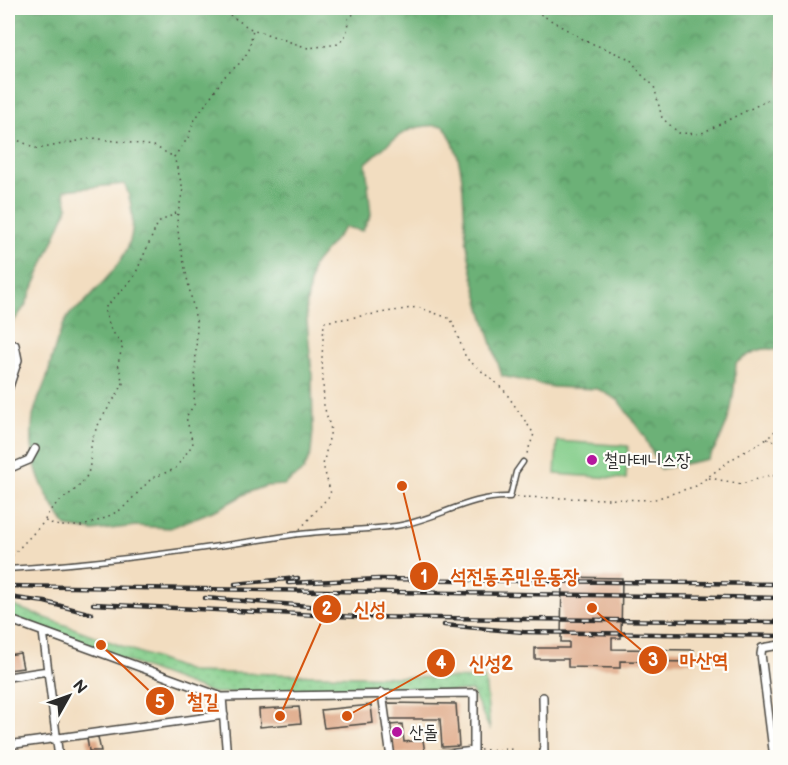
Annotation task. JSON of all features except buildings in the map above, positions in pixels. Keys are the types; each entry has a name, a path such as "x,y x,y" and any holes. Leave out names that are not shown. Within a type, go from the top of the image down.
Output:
{"street":[{"path":"8,345 15,345 18,360 8,390"},
{"path":"8,469 29,460 34,449"},
{"path":"8,619 222,697 474,693 474,751 411,758"},
{"path":"43,632 59,758"},
{"path":"774,758 761,654 762,648 780,645"},
{"path":"8,677 48,671"},
{"path":"382,693 391,758"},
{"path":"222,697 227,758"},
{"path":"543,697 544,758"},
{"path":"8,745 224,715"}],"lane":[{"path":"8,569 175,554 294,535 374,529 421,522 477,500 510,497 516,472 523,462"}],"path":[{"path":"220,8 253,29 308,48 339,44 347,33 348,19 360,8"},
{"path":"530,8 586,41 630,59 654,86 662,118 680,132 700,134 780,94"},
{"path":"174,158 188,138 194,121 224,77 241,62 249,50 253,29"},
{"path":"8,136 38,149 93,138 154,146 174,158 183,189 177,212 179,240 197,325 194,405 186,417 193,444 175,469 152,478 122,508 103,519 83,526 59,526 45,521"},
{"path":"8,560 45,521 48,510 81,484 89,472 89,448 94,433 123,384 118,363 123,345 111,330 104,309 134,277 158,223 177,212"},
{"path":"294,535 331,494 323,465 331,430 324,406 324,322 418,307 451,319 466,358 504,390 534,434 523,462"},
{"path":"510,497 652,500 696,486 732,459 767,439 780,426"},
{"path":"767,439 780,443"},
{"path":"708,477 742,484 770,475 780,477"},
{"path":"474,751 516,749"}],"green space":[{"path":"8,8 780,8 780,352 763,349 736,363 730,413 722,436 708,459 660,469 644,436 618,400 598,389 551,387 502,376 471,267 458,156 444,126 420,127 401,134 366,163 371,215 362,231 345,227 312,267 306,310 312,375 313,431 311,453 304,470 284,485 266,486 247,493 220,508 170,528 136,526 93,531 67,527 50,502 38,476 32,448 34,412 66,319 98,288 119,262 127,250 133,221 125,184 64,190 68,207 25,306 8,329"},
{"name":"철마테니스장","path":"557,441 628,446 626,479 555,474"},
{"path":"8,604 192,672 485,679 490,730 472,691 212,693 8,617"}],"railway":[{"path":"235,584 298,578"},
{"path":"288,583 380,579 780,584"},
{"path":"8,586 780,598"},
{"path":"8,597 45,602 92,614"},
{"path":"205,598 322,607"},
{"path":"93,604 358,617 780,622"},
{"path":"444,625 523,632 780,636"}],"place":[{"name":"철마테니스장","path":"592,460"},
{"name":"석전동주민운동장","path":"402,486"},
{"name":"마산역","path":"592,608"},
{"name":"철길","path":"101,645"},
{"name":"신성","path":"280,716"},
{"name":"신성2","path":"347,716"},
{"name":"산돌","path":"397,732"}]}
